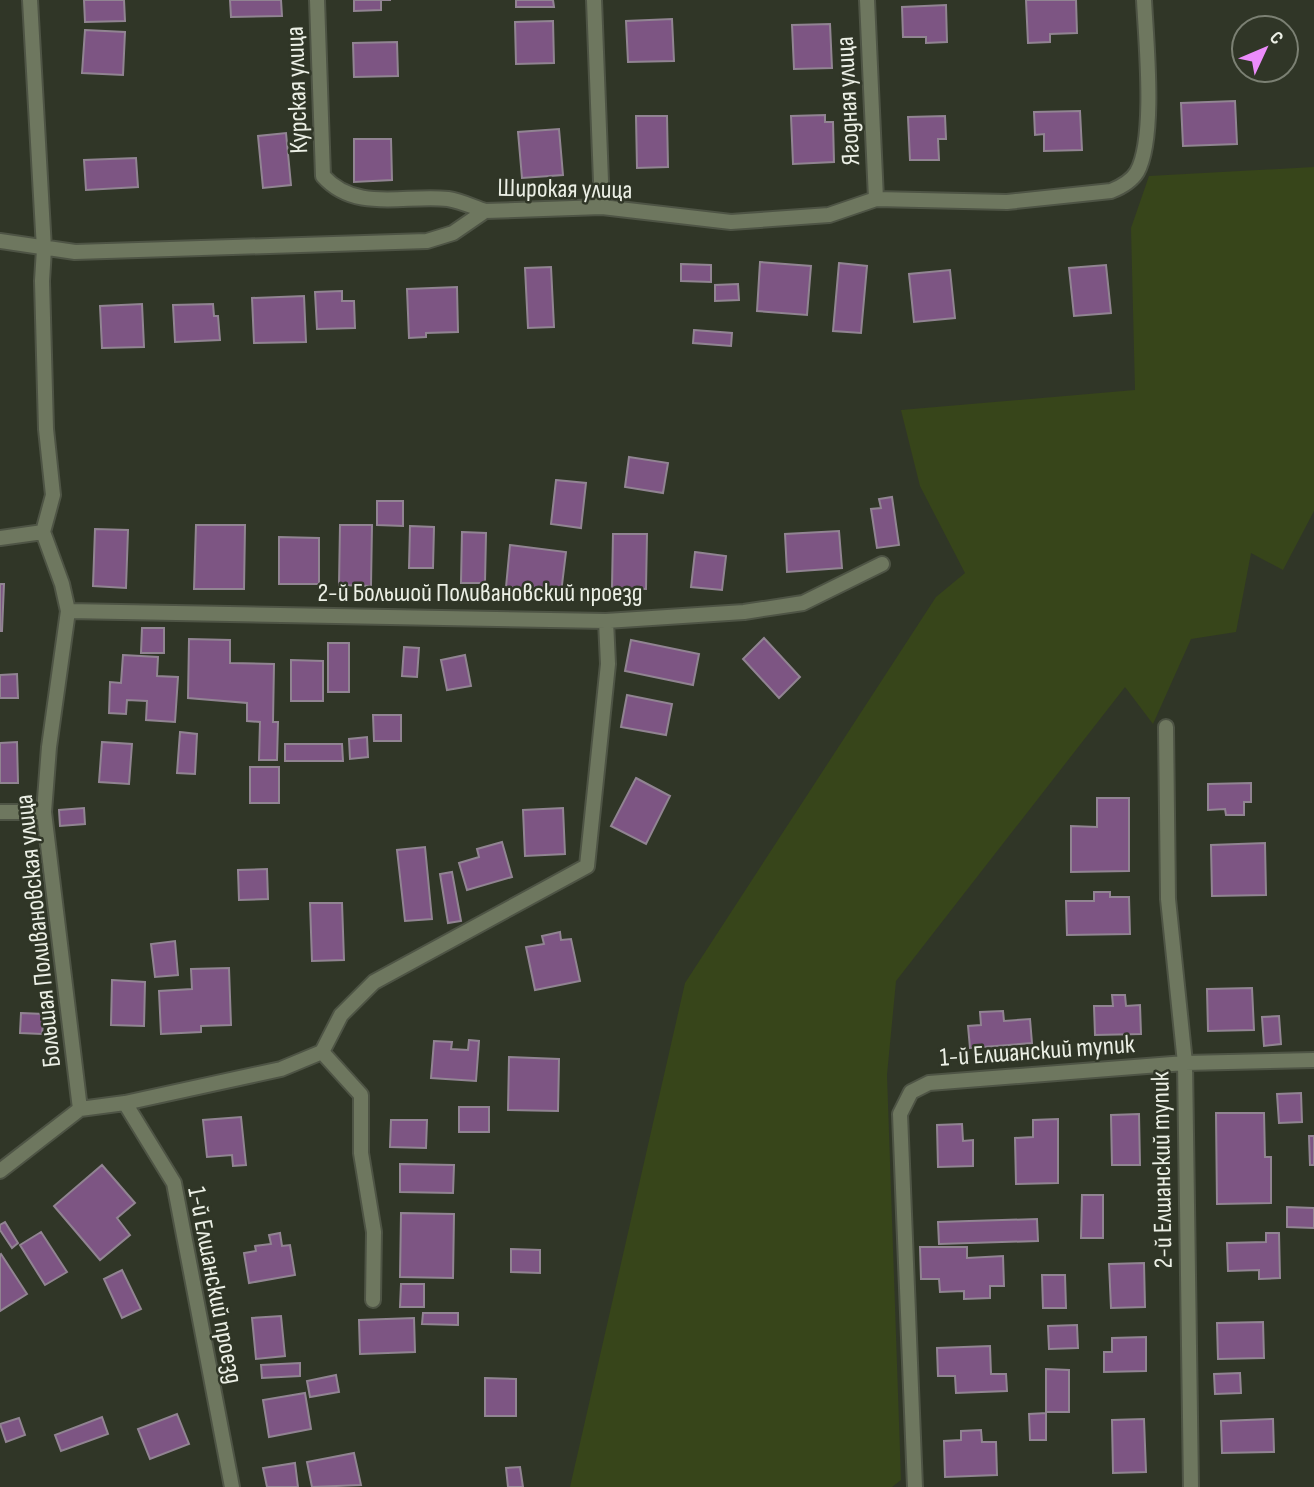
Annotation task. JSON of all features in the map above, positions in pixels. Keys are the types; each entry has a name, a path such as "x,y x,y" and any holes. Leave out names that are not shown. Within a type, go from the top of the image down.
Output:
{"street":[{"path":"0,538 43,532 53,495 46,429 41,281 44,249 30,0"},
{"name":"Курская улица","path":"317,0 323,176 344,194 367,199 448,200 485,211"},
{"path":"594,0 602,207"},
{"name":"Ягодная улица","path":"867,0 876,199"},
{"name":"Широкая улица","path":"0,241 75,252 427,241 453,233 485,211 602,207 731,222 829,215 876,199 1007,202 1111,191 1137,173 1146,142 1144,0"},
{"name":"Большая Поливановская улица","path":"43,532 68,611 49,747 44,813 80,1109"},
{"name":"2-й Большой Поливановский проезд","path":"68,611 606,621 744,612 803,603 882,564"},
{"path":"0,1171 80,1109 125,1103 281,1069 322,1052 341,1015 374,982 587,866 608,664 606,621"},
{"name":"2-й Елшанский тупик","path":"1166,727 1168,899 1185,1063 1191,1487"},
{"path":"0,812 44,813"},
{"path":"322,1052 361,1095 361,1153 374,1232 373,1300"},
{"name":"1-й Елшанский тупик","path":"915,1487 900,1114 911,1092 929,1083 1185,1063 1314,1060"},
{"name":"1-й Елшанский проезд","path":"125,1103 174,1184 232,1487"}],"green space":[{"path":"1314,167 1314,511 1283,570 1251,553 1236,632 1191,639 1153,724 1125,687 896,981 887,1075 901,1480 892,1487 570,1487 685,983 936,597 965,573 920,486 901,410 1135,390 1131,228 1149,176"}],"building":[{"path":"84,0 124,0 125,21 85,22"},
{"path":"230,0 281,0 282,16 231,17"},
{"path":"354,0 381,0 381,10 354,11"},
{"path":"516,0 553,0 554,7 516,7"},
{"path":"1026,0 1076,0 1077,33 1050,34 1050,42 1028,43"},
{"path":"946,5 947,42 926,43 926,37 903,37 902,7"},
{"path":"672,19 674,61 628,62 626,21"},
{"path":"553,21 554,63 516,64 515,22"},
{"path":"830,24 832,68 794,69 792,25"},
{"path":"85,30 125,32 123,75 82,73"},
{"path":"397,42 398,76 354,77 353,43"},
{"path":"1235,101 1237,144 1183,146 1181,103"},
{"path":"1080,111 1082,150 1044,151 1044,134 1035,135 1034,112"},
{"path":"825,115 825,122 833,122 834,162 793,164 791,116"},
{"path":"636,116 667,116 668,167 637,168"},
{"path":"945,116 946,139 938,139 939,160 910,160 908,117"},
{"path":"559,129 563,175 522,178 518,132"},
{"path":"286,133 291,185 263,188 258,136"},
{"path":"354,139 391,139 392,180 354,182"},
{"path":"136,158 138,187 86,190 84,160"},
{"path":"760,262 811,266 807,315 757,311"},
{"path":"839,263 867,266 861,333 833,331"},
{"path":"681,264 711,265 711,282 681,281"},
{"path":"1106,265 1111,313 1074,316 1069,268"},
{"path":"551,267 554,327 528,328 525,268"},
{"path":"950,270 955,318 914,322 909,274"},
{"path":"738,284 739,300 715,301 715,285"},
{"path":"457,287 458,332 426,333 426,337 409,338 407,289"},
{"path":"342,291 342,301 354,301 355,328 317,329 315,292"},
{"path":"304,296 306,342 254,343 252,298"},
{"path":"142,304 144,347 102,348 100,306"},
{"path":"213,304 214,316 218,316 220,340 175,342 173,305"},
{"path":"694,330 732,333 731,346 693,343"},
{"path":"629,457 668,463 663,493 625,487"},
{"path":"556,480 586,483 581,528 551,524"},
{"path":"892,497 899,545 877,548 871,509 881,508 879,499"},
{"path":"377,501 403,501 403,526 377,525"},
{"path":"196,525 245,525 244,589 194,589"},
{"path":"340,525 372,525 371,586 339,585"},
{"path":"410,526 434,527 433,568 409,568"},
{"path":"95,529 128,530 126,588 93,586"},
{"path":"839,531 842,568 787,572 785,534"},
{"path":"462,532 486,533 485,583 461,583"},
{"path":"613,534 647,534 646,589 612,588"},
{"path":"279,537 319,538 319,584 279,584"},
{"path":"510,545 566,552 561,593 506,587"},
{"path":"695,552 726,556 722,590 691,587"},
{"path":"0,584 4,584 2,631 0,631"},
{"path":"142,628 164,628 164,653 141,653"},
{"path":"764,638 800,677 779,698 743,659"},
{"path":"189,639 230,640 230,663 274,664 273,722 278,722 277,760 259,760 260,722 247,721 247,703 188,698"},
{"path":"631,640 699,654 693,685 625,671"},
{"path":"328,643 349,643 349,692 328,692"},
{"path":"404,647 419,648 417,677 402,676"},
{"path":"123,655 158,657 157,676 178,677 175,722 146,720 147,701 127,700 126,714 109,713 110,682 121,683"},
{"path":"465,655 471,686 447,690 441,660"},
{"path":"291,660 323,661 323,701 291,701"},
{"path":"17,674 18,698 0,698 0,675"},
{"path":"627,695 672,704 666,735 621,727"},
{"path":"373,715 401,715 401,741 374,741"},
{"path":"180,732 197,734 195,774 177,773"},
{"path":"367,737 368,757 350,759 349,739"},
{"path":"17,742 18,783 0,783 0,743"},
{"path":"102,742 132,744 129,784 99,782"},
{"path":"285,744 342,744 343,761 285,761"},
{"path":"250,767 279,767 279,803 250,803"},
{"path":"636,778 670,796 646,844 611,826"},
{"path":"1251,783 1251,802 1244,802 1244,815 1226,815 1225,809 1208,810 1208,784"},
{"path":"1097,798 1129,798 1129,871 1071,872 1071,826 1097,827"},
{"path":"84,808 85,824 60,826 59,810"},
{"path":"563,808 565,854 525,856 523,810"},
{"path":"502,842 512,877 467,890 459,863 479,857 477,849"},
{"path":"1265,843 1266,895 1212,896 1211,845"},
{"path":"425,847 432,919 405,921 397,850"},
{"path":"267,869 268,899 239,900 238,870"},
{"path":"452,872 461,921 448,923 440,874"},
{"path":"1094,892 1110,892 1110,897 1129,897 1130,934 1067,935 1066,901 1094,901"},
{"path":"310,903 342,903 344,960 312,961"},
{"path":"560,932 561,940 571,939 580,981 535,990 526,947 544,944 542,936"},
{"path":"175,941 178,975 155,977 151,944"},
{"path":"229,968 231,1025 201,1026 201,1032 161,1034 159,991 192,989 191,969"},
{"path":"112,980 145,982 144,1026 111,1025"},
{"path":"1252,988 1254,1030 1208,1031 1207,989"},
{"path":"1112,995 1125,995 1126,1006 1140,1005 1141,1034 1095,1035 1094,1006 1113,1006"},
{"path":"1003,1011 1004,1021 1030,1019 1032,1043 970,1048 968,1026 981,1025 980,1012"},
{"path":"21,1013 44,1014 42,1034 20,1033"},
{"path":"1279,1016 1281,1044 1264,1046 1262,1017"},
{"path":"469,1040 479,1041 476,1081 431,1078 434,1041 452,1042 451,1049 468,1050"},
{"path":"509,1057 559,1059 558,1111 508,1110"},
{"path":"1301,1093 1302,1122 1279,1123 1277,1094"},
{"path":"459,1107 489,1107 489,1132 459,1132"},
{"path":"1216,1113 1264,1113 1265,1157 1271,1157 1271,1203 1217,1204"},
{"path":"1139,1114 1140,1165 1112,1165 1111,1115"},
{"path":"241,1117 246,1165 233,1166 232,1155 207,1157 203,1120"},
{"path":"1058,1119 1058,1183 1016,1184 1015,1138 1033,1137 1033,1120"},
{"path":"391,1120 427,1120 426,1148 390,1147"},
{"path":"962,1124 963,1141 973,1140 973,1166 938,1167 937,1125"},
{"path":"1309,1136 1314,1136 1314,1165 1310,1165"},
{"path":"400,1164 454,1165 453,1193 400,1192"},
{"path":"102,1165 135,1203 117,1218 130,1235 100,1260 54,1206"},
{"path":"1082,1195 1103,1195 1103,1238 1081,1238"},
{"path":"1287,1207 1314,1208 1314,1228 1287,1227"},
{"path":"401,1213 454,1214 453,1278 400,1277"},
{"path":"1037,1219 1038,1241 939,1244 938,1222"},
{"path":"5,1222 18,1243 12,1248 0,1230 0,1225"},
{"path":"41,1232 67,1272 45,1285 20,1245"},
{"path":"280,1233 282,1246 290,1245 295,1275 249,1283 244,1253 256,1251 255,1246 271,1244 269,1235"},
{"path":"1266,1233 1279,1233 1280,1278 1259,1279 1259,1270 1228,1271 1227,1243 1266,1242"},
{"path":"920,1247 967,1247 967,1258 1003,1256 1004,1286 990,1286 990,1298 964,1299 964,1291 940,1292 939,1279 921,1279"},
{"path":"511,1249 540,1250 540,1273 511,1272"},
{"path":"0,1255 27,1294 0,1311"},
{"path":"1144,1263 1145,1307 1111,1308 1109,1264"},
{"path":"122,1270 141,1309 122,1318 104,1279"},
{"path":"1042,1275 1065,1275 1066,1308 1043,1308"},
{"path":"401,1284 424,1284 424,1307 400,1307"},
{"path":"423,1313 458,1313 458,1325 422,1324"},
{"path":"281,1316 285,1356 256,1359 252,1318"},
{"path":"414,1318 415,1352 360,1354 359,1320"},
{"path":"1263,1322 1264,1358 1218,1359 1217,1323"},
{"path":"1077,1325 1078,1348 1049,1349 1048,1326"},
{"path":"1146,1337 1146,1371 1104,1372 1104,1352 1112,1352 1112,1338"},
{"path":"990,1346 991,1374 1006,1374 1007,1391 956,1393 955,1376 938,1376 937,1348"},
{"path":"300,1363 300,1376 262,1378 261,1365"},
{"path":"1046,1369 1069,1370 1069,1412 1046,1412"},
{"path":"1240,1373 1241,1393 1215,1394 1214,1374"},
{"path":"336,1375 339,1392 310,1397 307,1381"},
{"path":"485,1378 516,1379 516,1416 485,1416"},
{"path":"305,1393 311,1429 269,1437 263,1400"},
{"path":"1046,1413 1046,1440 1030,1440 1029,1414"},
{"path":"177,1414 189,1444 150,1459 138,1429"},
{"path":"102,1417 108,1434 61,1451 55,1435"},
{"path":"19,1418 25,1435 6,1442 0,1424"},
{"path":"1144,1419 1146,1472 1113,1473 1112,1420"},
{"path":"1273,1419 1274,1452 1222,1453 1221,1421"},
{"path":"981,1430 982,1442 996,1442 997,1475 945,1477 944,1441 961,1440 961,1431"},
{"path":"354,1453 361,1485 312,1487 307,1462"},
{"path":"295,1463 298,1487 267,1487 263,1468"},
{"path":"520,1467 523,1487 508,1487 506,1468"}]}
